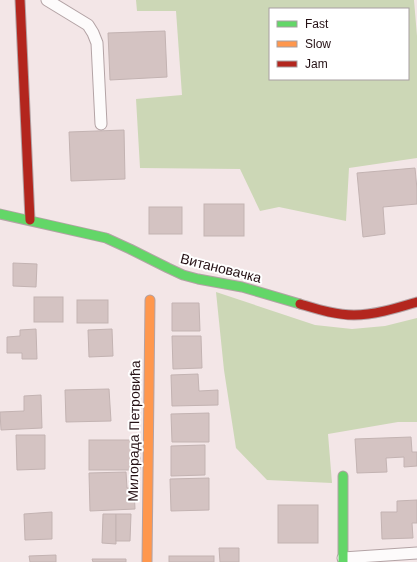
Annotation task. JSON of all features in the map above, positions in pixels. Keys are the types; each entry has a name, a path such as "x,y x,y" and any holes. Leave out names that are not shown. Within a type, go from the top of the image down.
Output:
{"street":[{"path":"20,0 30,220"},
{"name":"Витановачка","path":"0,214 106,238 122,244 183,275 200,280 233,285 336,314 366,314 417,302"},
{"name":"Милорада Петровића","path":"147,562 150,300"},
{"path":"343,476 343,560"}],"lane":[{"path":"47,0 88,25 93,33 97,43 101,124"},
{"path":"343,560 417,553"}],"green space":[{"path":"136,0 414,0 417,36 417,158 349,168 346,221 279,207 260,211 240,169 140,168 136,99 182,95 176,11 137,11"},
{"path":"216,292 315,325 352,329 385,326 417,318 417,422 398,422 328,434 332,483 267,480 236,448 224,370"}],"building":[{"path":"165,31 167,77 110,80 108,33"},
{"path":"124,130 125,179 71,181 69,132"},
{"path":"415,168 417,204 383,207 385,234 363,237 357,173"},
{"path":"204,204 244,204 244,236 204,236"},
{"path":"149,207 182,207 182,234 149,234"},
{"path":"13,263 37,264 36,287 13,286"},
{"path":"34,297 63,297 63,322 34,322"},
{"path":"77,300 108,300 108,323 77,323"},
{"path":"172,303 199,303 200,331 172,331"},
{"path":"36,329 37,359 22,359 22,353 7,353 7,337 20,336 20,330"},
{"path":"112,329 113,356 89,357 88,330"},
{"path":"172,336 201,336 202,368 173,369"},
{"path":"198,374 199,391 218,390 218,405 172,406 171,375"},
{"path":"109,389 111,421 66,422 65,390"},
{"path":"41,395 42,428 1,430 0,412 24,411 24,396"},
{"path":"209,413 209,442 172,442 171,414"},
{"path":"16,435 45,435 45,469 17,470"},
{"path":"411,437 412,452 417,452 417,466 404,467 404,457 386,458 387,472 357,473 355,439"},
{"path":"89,440 140,440 140,470 89,470"},
{"path":"205,445 205,475 171,476 171,446"},
{"path":"126,472 127,488 134,488 135,509 90,511 89,473"},
{"path":"209,478 209,510 171,511 170,479"},
{"path":"417,500 417,523 412,523 413,538 382,539 381,512 397,512 397,501"},
{"path":"278,505 318,505 318,543 278,543"},
{"path":"52,512 52,539 25,540 24,514"},
{"path":"103,514 116,514 116,544 102,543"},
{"path":"116,514 131,514 130,541 116,541"},
{"path":"219,548 239,548 239,562 220,562"},
{"path":"56,555 56,562 30,562 29,556"},
{"path":"169,556 214,556 214,562 169,562"},
{"path":"92,559 126,559 126,562 93,562"}],"traffic: fast":[{"path":"0,214 106,238 183,275 242,287 300,304"},
{"path":"343,476 343,562"}],"traffic: slow":[{"path":"147,562 150,300"}],"traffic: jam":[{"path":"20,0 30,220"},
{"path":"300,304 333,313 362,315 394,309 417,302"}]}
